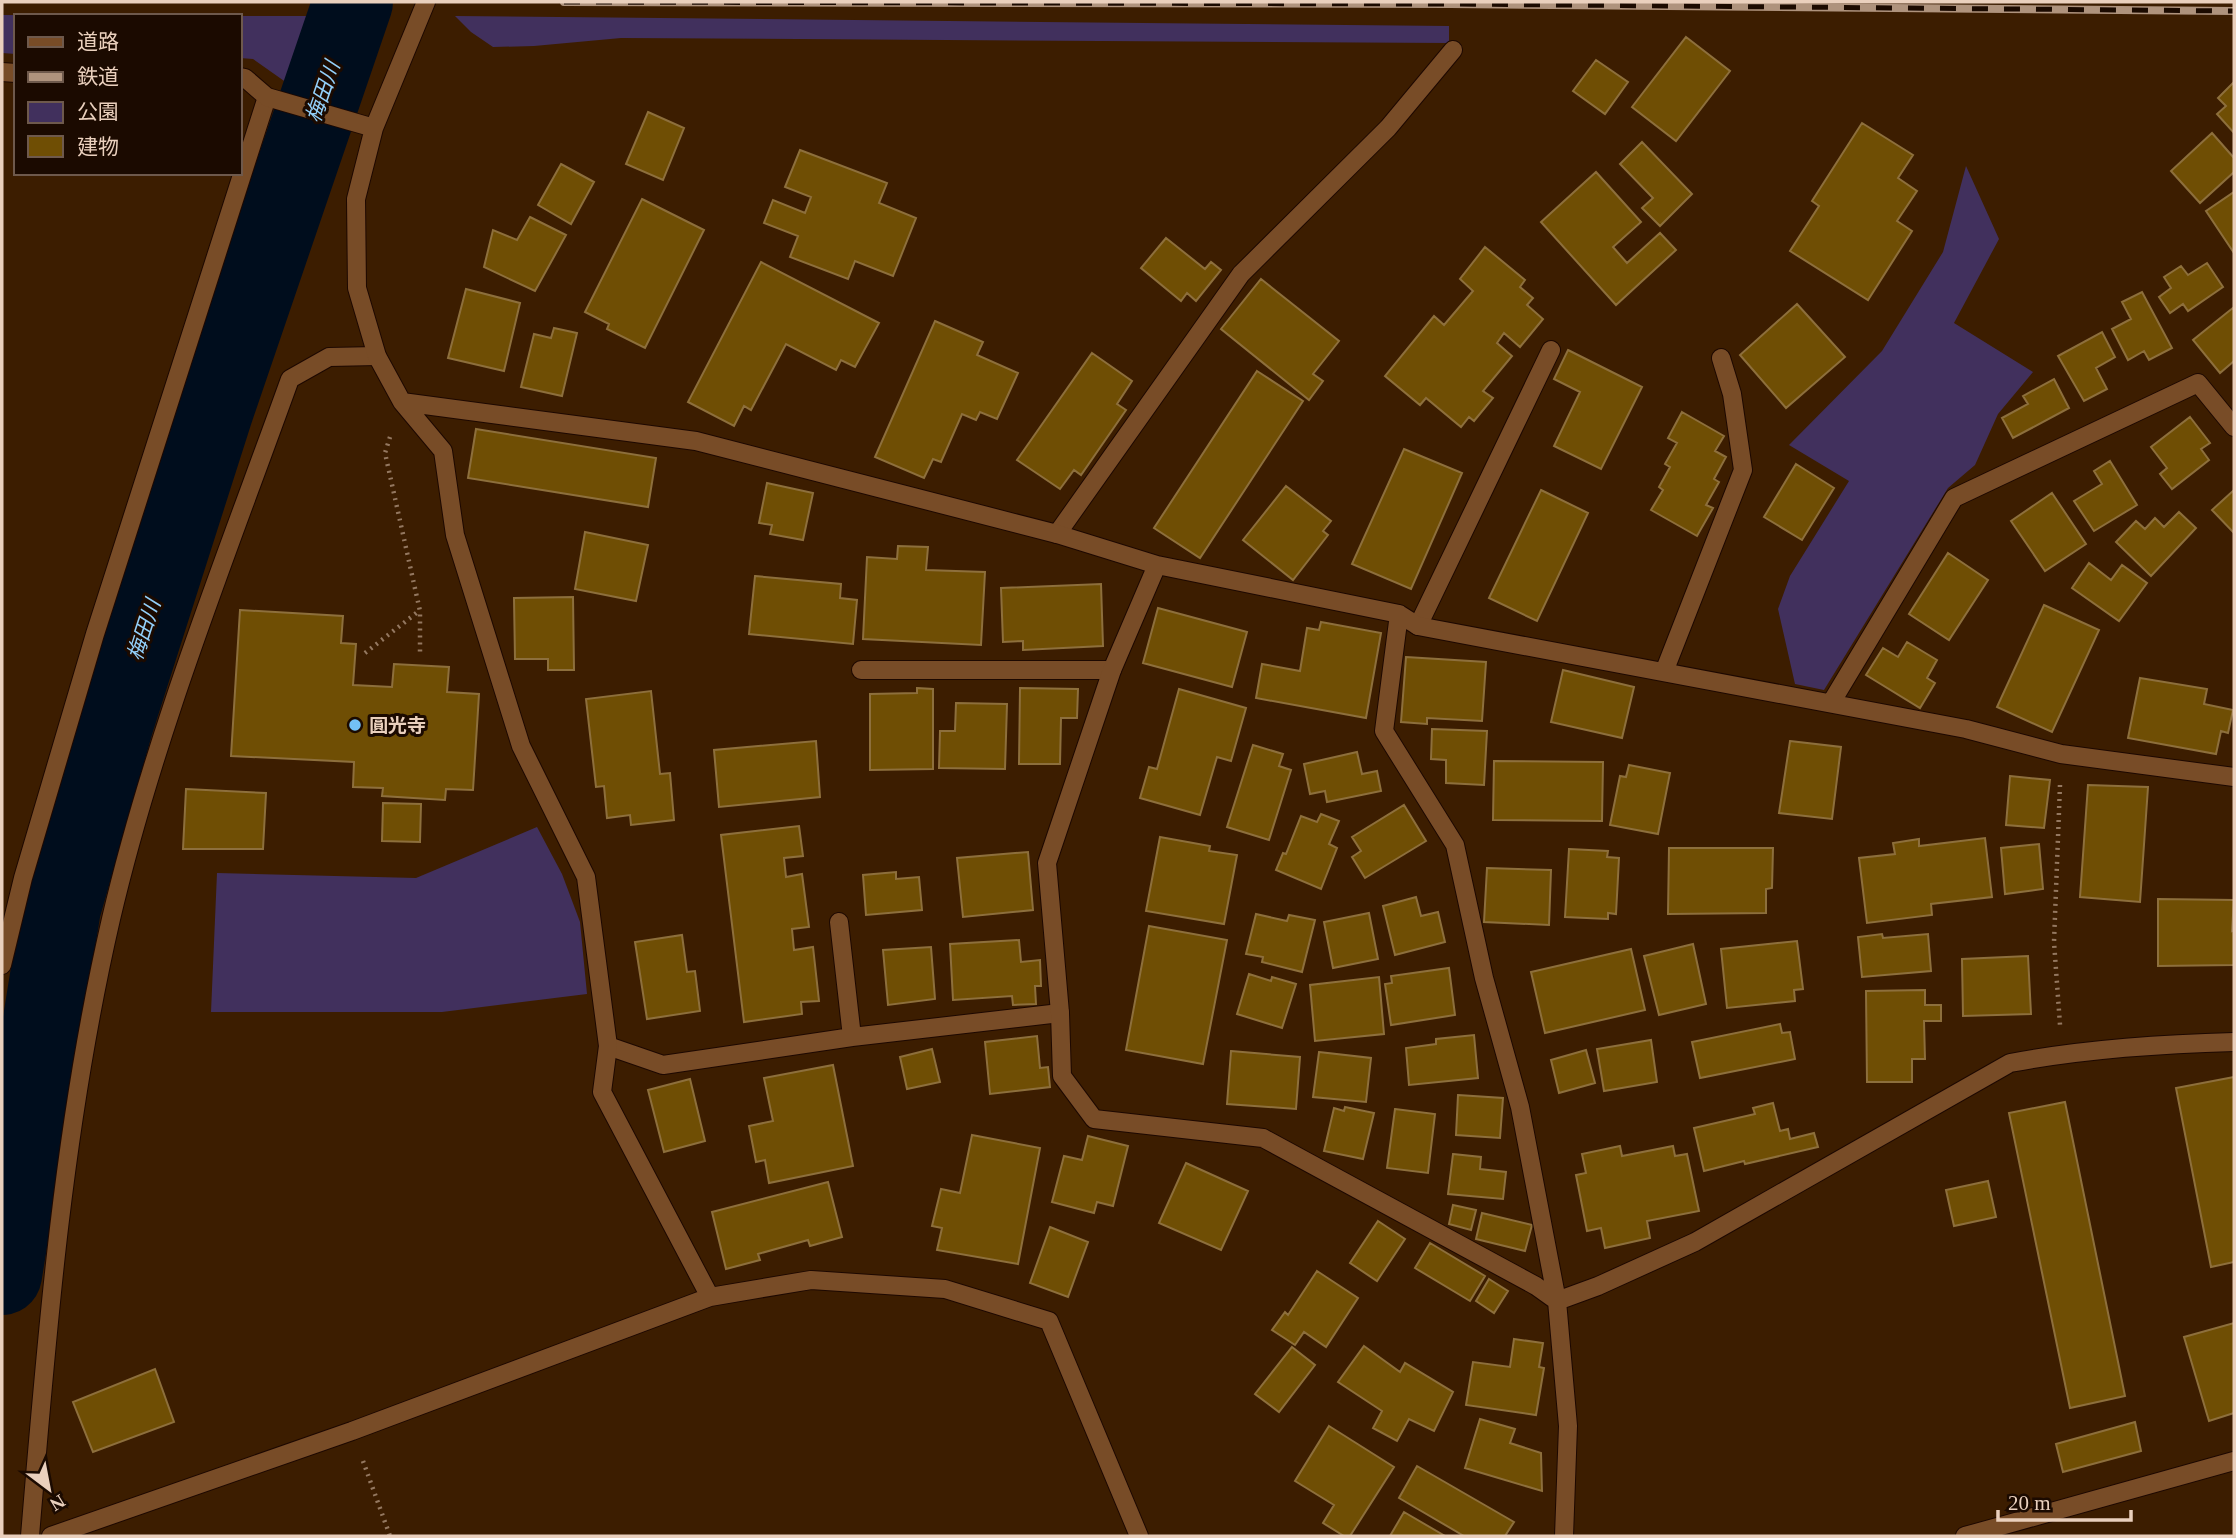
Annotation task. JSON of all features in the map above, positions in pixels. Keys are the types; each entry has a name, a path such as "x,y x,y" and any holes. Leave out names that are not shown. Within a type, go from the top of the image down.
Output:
{"street":[{"path":"426,2 368,126 356,199 357,288 377,356 402,402 443,451 454,535 521,746 586,877 608,1046 603,1092 710,1297"},
{"path":"1057,534 1241,274 1388,128 1453,50"},
{"path":"242,77 271,98 368,126"},
{"path":"2,965 23,878 95,635 271,98"},
{"path":"1418,626 1551,350"},
{"path":"30,1536 49,1307 84,1048 112,916 146,788 192,651 290,379 329,357 377,356"},
{"path":"1664,672 1743,470 1732,394 1721,358"},
{"path":"1831,703 1954,498 2199,383 2234,428"},
{"path":"402,402 696,441 1057,534 1157,565 1399,614 1418,626 1966,729 2062,754 2234,777"},
{"path":"1157,565 1112,670 1047,863 1060,1013 1062,1076 1094,1119 1263,1138 1536,1286 1557,1301"},
{"path":"1399,614 1384,731 1455,845 1484,978 1520,1107 1557,1301 1568,1426 1564,1536"},
{"path":"861,670 1112,670"},
{"path":"838,922 852,1037"},
{"path":"608,1046 663,1065 852,1037 1060,1013"},
{"path":"1557,1301 1598,1286 1695,1242 2010,1063 2062,1053 2149,1045 2234,1042"},
{"path":"51,1536 352,1430 710,1297 811,1280 945,1289 1049,1321 1139,1536"},
{"path":"1965,1536 2234,1461"}],"path":[{"path":"402,402 385,453 420,611 420,655"},
{"path":"365,653 420,611"},
{"path":"2062,754 2054,942 2062,1053"},
{"path":"352,1430 390,1536"}],"green space":[{"path":"2,15 14,15 14,54 2,53"},
{"path":"242,16 310,16 287,83 253,59 242,58"},
{"path":"455,16 1449,26 1449,43 621,38 493,47 471,32"},
{"path":"1966,166 1999,239 1954,323 2033,372 1998,414 1975,465 1948,488 1824,690 1795,684 1778,609 1790,576 1849,481 1789,445 1882,351 1943,252"},
{"path":"537,827 562,874 580,922 587,994 442,1012 211,1012 217,873 416,878"}],"building":[{"path":"1686,37 1730,71 1676,141 1632,107"},
{"path":"1596,60 1628,82 1605,114 1573,91"},
{"path":"2234,82 2234,133 2217,114 2226,106 2218,98"},
{"path":"648,112 684,128 663,180 626,164"},
{"path":"1862,123 1913,155 1898,178 1917,191 1897,221 1912,231 1868,300 1790,251 1819,206 1812,201"},
{"path":"2212,133 2234,158 2234,172 2200,203 2171,171"},
{"path":"1642,142 1692,194 1660,226 1642,208 1653,198 1620,164"},
{"path":"800,150 887,183 879,203 916,218 893,276 855,261 848,279 790,257 798,236 764,223 773,200 805,213 811,197 785,187"},
{"path":"561,164 594,182 571,224 538,205"},
{"path":"1596,172 1641,222 1613,247 1627,263 1660,233 1676,250 1616,305 1541,222"},
{"path":"2234,192 2234,253 2206,211"},
{"path":"642,199 704,230 645,348 607,329 609,324 585,312"},
{"path":"530,217 566,235 535,291 484,267 493,230 517,240"},
{"path":"1166,238 1205,269 1211,262 1221,270 1196,301 1187,293 1181,301 1141,268"},
{"path":"1485,247 1525,280 1520,287 1533,298 1527,305 1543,319 1520,347 1504,333 1497,343 1512,356 1483,391 1493,398 1474,421 1469,417 1461,427 1426,398 1420,405 1385,376 1434,316 1444,325 1473,291 1460,279"},
{"path":"761,262 879,323 855,367 841,360 836,370 786,344 751,410 744,406 734,426 688,402"},
{"path":"2207,263 2223,287 2188,311 2183,304 2170,313 2159,297 2171,288 2164,277 2181,266 2188,275"},
{"path":"1261,279 1339,341 1313,374 1323,381 1309,400 1221,329"},
{"path":"466,289 520,303 504,371 448,358"},
{"path":"2142,292 2172,348 2149,360 2144,351 2128,360 2112,329 2131,319 2122,302"},
{"path":"1797,304 1845,357 1786,408 1740,355"},
{"path":"2234,307 2234,361 2220,373 2193,340"},
{"path":"935,321 983,342 977,355 1018,373 997,419 980,412 976,420 962,414 941,462 933,459 924,478 875,457"},
{"path":"554,328 577,333 562,396 521,387 534,334 551,338"},
{"path":"2102,332 2115,357 2096,368 2107,389 2084,401 2058,356"},
{"path":"1568,350 1642,387 1601,469 1554,446 1580,392 1554,379"},
{"path":"1092,353 1132,381 1117,404 1126,410 1081,475 1074,470 1060,489 1017,460"},
{"path":"1257,371 1303,401 1200,558 1154,528"},
{"path":"2054,379 2069,408 2013,438 2002,418 2028,404 2023,396"},
{"path":"1682,412 1724,436 1715,451 1726,457 1714,479 1719,482 1706,505 1713,508 1697,536 1651,510 1663,490 1659,487 1670,467 1665,464 1677,443 1668,438"},
{"path":"2190,417 2210,443 2201,449 2209,460 2172,489 2160,474 2167,468 2151,447"},
{"path":"476,429 656,458 648,507 468,478"},
{"path":"1404,449 1462,473 1411,589 1352,564"},
{"path":"2110,461 2137,505 2094,531 2074,501 2102,484 2094,471"},
{"path":"1796,464 1834,488 1802,540 1764,517"},
{"path":"767,483 813,493 803,540 770,534 772,525 759,523"},
{"path":"1286,486 1331,521 1323,531 1328,535 1293,580 1243,540"},
{"path":"1541,490 1588,513 1537,621 1489,598"},
{"path":"2234,490 2234,533 2212,510"},
{"path":"2052,493 2086,544 2045,571 2011,521"},
{"path":"2179,512 2196,528 2151,576 2116,542 2136,521 2145,529 2155,518 2164,527"},
{"path":"585,532 648,545 636,601 575,589"},
{"path":"898,546 928,547 926,570 985,572 981,645 863,639 867,557 897,559"},
{"path":"1948,553 1988,580 1949,640 1909,614"},
{"path":"2089,563 2111,580 2122,565 2147,583 2119,621 2072,588"},
{"path":"755,576 841,584 840,598 857,600 853,644 749,634"},
{"path":"1101,584 1103,646 1023,650 1023,641 1003,642 1001,588"},
{"path":"573,597 574,670 548,670 548,659 515,659 514,598"},
{"path":"2044,605 2099,630 2052,732 1997,707"},
{"path":"1158,608 1247,632 1232,687 1143,663"},
{"name":"圓光寺","path":"240,610 343,616 341,643 356,644 353,685 392,687 394,664 449,667 447,692 479,694 473,790 446,789 445,800 382,796 383,788 353,787 354,762 231,756"},
{"path":"1321,622 1381,633 1366,718 1256,698 1262,664 1300,671 1307,628 1319,630"},
{"path":"1907,642 1937,660 1927,678 1935,683 1920,708 1866,675 1883,648 1898,657"},
{"path":"1406,657 1486,662 1482,721 1427,718 1427,724 1401,722"},
{"path":"1563,670 1634,687 1622,738 1551,722"},
{"path":"2140,678 2207,689 2204,704 2233,710 2228,733 2221,731 2216,754 2128,738"},
{"path":"917,688 933,689 933,769 870,770 870,694 917,693"},
{"path":"1020,688 1078,689 1077,718 1061,718 1060,764 1019,764"},
{"path":"1179,689 1246,708 1231,761 1217,757 1200,815 1140,798 1149,767 1157,769"},
{"path":"651,691 660,774 670,773 674,820 631,825 630,815 607,818 604,786 596,787 586,699"},
{"path":"956,703 1007,704 1005,769 939,768 940,731 955,731"},
{"path":"1432,729 1487,731 1484,785 1446,783 1446,760 1431,759"},
{"path":"816,741 820,797 719,807 714,750"},
{"path":"1790,741 1841,747 1832,819 1779,813"},
{"path":"1253,745 1283,754 1279,766 1291,770 1269,840 1227,827"},
{"path":"1357,752 1362,774 1377,771 1381,791 1327,802 1325,791 1310,794 1304,764"},
{"path":"1494,761 1603,762 1602,821 1493,820"},
{"path":"1629,765 1670,773 1658,834 1610,825 1620,776 1626,777"},
{"path":"2010,776 2050,780 2044,828 2006,825"},
{"path":"2088,785 2148,787 2140,902 2080,897"},
{"path":"186,789 266,793 263,849 183,849"},
{"path":"383,803 421,804 420,842 382,841"},
{"path":"1404,805 1426,841 1365,878 1352,857 1361,851 1352,837"},
{"path":"1321,814 1339,821 1329,844 1337,848 1321,889 1276,870 1283,853 1286,854 1301,816 1317,822"},
{"path":"799,826 803,856 784,858 786,877 802,874 809,927 792,929 794,950 813,947 819,1001 801,1002 802,1014 744,1022 721,835"},
{"path":"1160,837 1210,846 1209,851 1237,855 1224,924 1146,911"},
{"path":"1985,838 1992,897 1931,904 1932,915 1867,923 1859,858 1895,854 1893,843 1919,839 1919,846"},
{"path":"2039,844 2043,889 2005,894 2001,848"},
{"path":"1669,848 1773,848 1772,888 1766,889 1766,913 1668,914"},
{"path":"1569,849 1608,851 1607,857 1619,858 1616,914 1608,913 1608,919 1565,917"},
{"path":"1028,852 1033,910 963,917 957,858"},
{"path":"1487,868 1551,870 1549,925 1484,922"},
{"path":"896,872 896,879 919,877 922,910 866,915 863,875"},
{"path":"1416,897 1421,916 1438,912 1445,942 1395,955 1383,906"},
{"path":"2158,899 2234,900 2234,965 2158,966"},
{"path":"1369,913 1378,959 1333,968 1324,922"},
{"path":"1256,914 1287,921 1289,915 1315,920 1302,972 1262,962 1263,957 1246,954"},
{"path":"1149,926 1227,940 1203,1064 1126,1050"},
{"path":"1882,934 1883,938 1928,934 1931,971 1862,977 1858,937"},
{"path":"682,935 687,972 695,971 700,1011 647,1019 635,942"},
{"path":"1019,940 1021,962 1040,960 1041,986 1035,986 1036,1004 1013,1005 1012,996 953,1000 950,944"},
{"path":"1797,941 1803,989 1794,990 1795,1001 1727,1008 1721,949"},
{"path":"1693,944 1706,1004 1659,1015 1644,956"},
{"path":"931,947 935,999 888,1005 883,950"},
{"path":"1631,949 1645,1010 1545,1033 1531,972"},
{"path":"2028,956 2031,1014 1963,1016 1962,959"},
{"path":"1449,968 1455,1015 1391,1025 1385,984 1392,983 1391,976"},
{"path":"1249,974 1271,981 1272,977 1296,984 1282,1028 1237,1014"},
{"path":"1379,977 1384,1034 1315,1041 1310,985"},
{"path":"1925,990 1925,1005 1941,1005 1941,1021 1924,1021 1925,1059 1912,1059 1912,1082 1867,1082 1866,991"},
{"path":"1780,1024 1782,1033 1790,1032 1795,1059 1700,1078 1692,1042"},
{"path":"1474,1035 1478,1078 1409,1085 1406,1048 1436,1044 1436,1039"},
{"path":"1037,1036 1040,1068 1048,1067 1050,1087 990,1094 985,1042"},
{"path":"1651,1040 1657,1082 1604,1091 1597,1049"},
{"path":"932,1049 940,1082 907,1089 900,1057"},
{"path":"1586,1050 1595,1083 1559,1093 1551,1060"},
{"path":"1231,1051 1300,1057 1296,1109 1227,1104"},
{"path":"1319,1052 1371,1058 1366,1102 1313,1097"},
{"path":"833,1065 853,1166 769,1183 765,1160 756,1162 749,1126 773,1121 764,1078"},
{"path":"2234,1077 2234,1262 2211,1267 2176,1088"},
{"path":"690,1079 705,1141 664,1152 648,1090"},
{"path":"1458,1095 1503,1098 1500,1138 1456,1135"},
{"path":"2065,1102 2125,1396 2070,1408 2009,1113"},
{"path":"1773,1103 1780,1131 1788,1129 1790,1139 1814,1133 1818,1147 1704,1171 1694,1128 1755,1114 1753,1108"},
{"path":"1345,1107 1374,1113 1363,1159 1324,1151 1334,1108 1344,1111"},
{"path":"1395,1109 1435,1114 1428,1173 1387,1168"},
{"path":"972,1135 1040,1148 1018,1264 937,1250 942,1228 932,1226 941,1189 960,1193"},
{"path":"1088,1136 1128,1146 1113,1206 1097,1202 1094,1213 1052,1202 1064,1156 1082,1160"},
{"path":"1620,1146 1622,1156 1673,1146 1675,1156 1687,1154 1699,1211 1647,1221 1650,1238 1605,1248 1601,1228 1587,1231 1576,1175 1586,1173 1582,1154"},
{"path":"1453,1154 1481,1157 1480,1169 1506,1172 1503,1199 1448,1194"},
{"path":"1186,1163 1248,1191 1221,1250 1159,1223"},
{"path":"1988,1181 1996,1217 1954,1226 1946,1190"},
{"path":"828,1182 842,1237 810,1246 808,1240 758,1254 760,1260 726,1269 712,1212"},
{"path":"1453,1205 1476,1210 1471,1230 1449,1224"},
{"path":"1482,1213 1532,1225 1525,1251 1476,1239"},
{"path":"1378,1221 1405,1239 1377,1281 1350,1263"},
{"path":"1050,1227 1088,1242 1068,1297 1030,1283"},
{"path":"1430,1243 1485,1276 1470,1301 1415,1268"},
{"path":"1317,1271 1358,1298 1326,1347 1304,1332 1295,1345 1272,1330 1285,1312 1288,1315"},
{"path":"1489,1279 1508,1291 1494,1313 1476,1301"},
{"path":"2234,1323 2234,1413 2209,1421 2184,1337"},
{"path":"1514,1339 1543,1343 1539,1367 1544,1368 1536,1415 1466,1405 1473,1362 1510,1367"},
{"path":"1364,1346 1400,1372 1405,1363 1453,1392 1434,1431 1409,1419 1397,1441 1373,1428 1382,1411 1338,1382"},
{"path":"1292,1347 1315,1365 1279,1412 1255,1394"},
{"path":"155,1369 174,1422 93,1452 73,1402"},
{"path":"1480,1419 1515,1429 1510,1443 1541,1453 1542,1491 1465,1468"},
{"path":"2135,1422 2141,1451 2063,1472 2056,1444"},
{"path":"1329,1426 1394,1467 1350,1536 1344,1536 1323,1523 1334,1505 1295,1481"},
{"path":"1417,1466 1514,1522 1505,1536 1464,1536 1399,1498"},
{"path":"1404,1512 1445,1536 1390,1536"}],"waterway":[{"name":"梅田川","path":"2,1275 61,908 114,722 213,412 353,2"}],"railway":[{"path":"564,2 1450,4 2234,11"}],"place":[{"name":"圓光寺","path":"355,725"}]}
